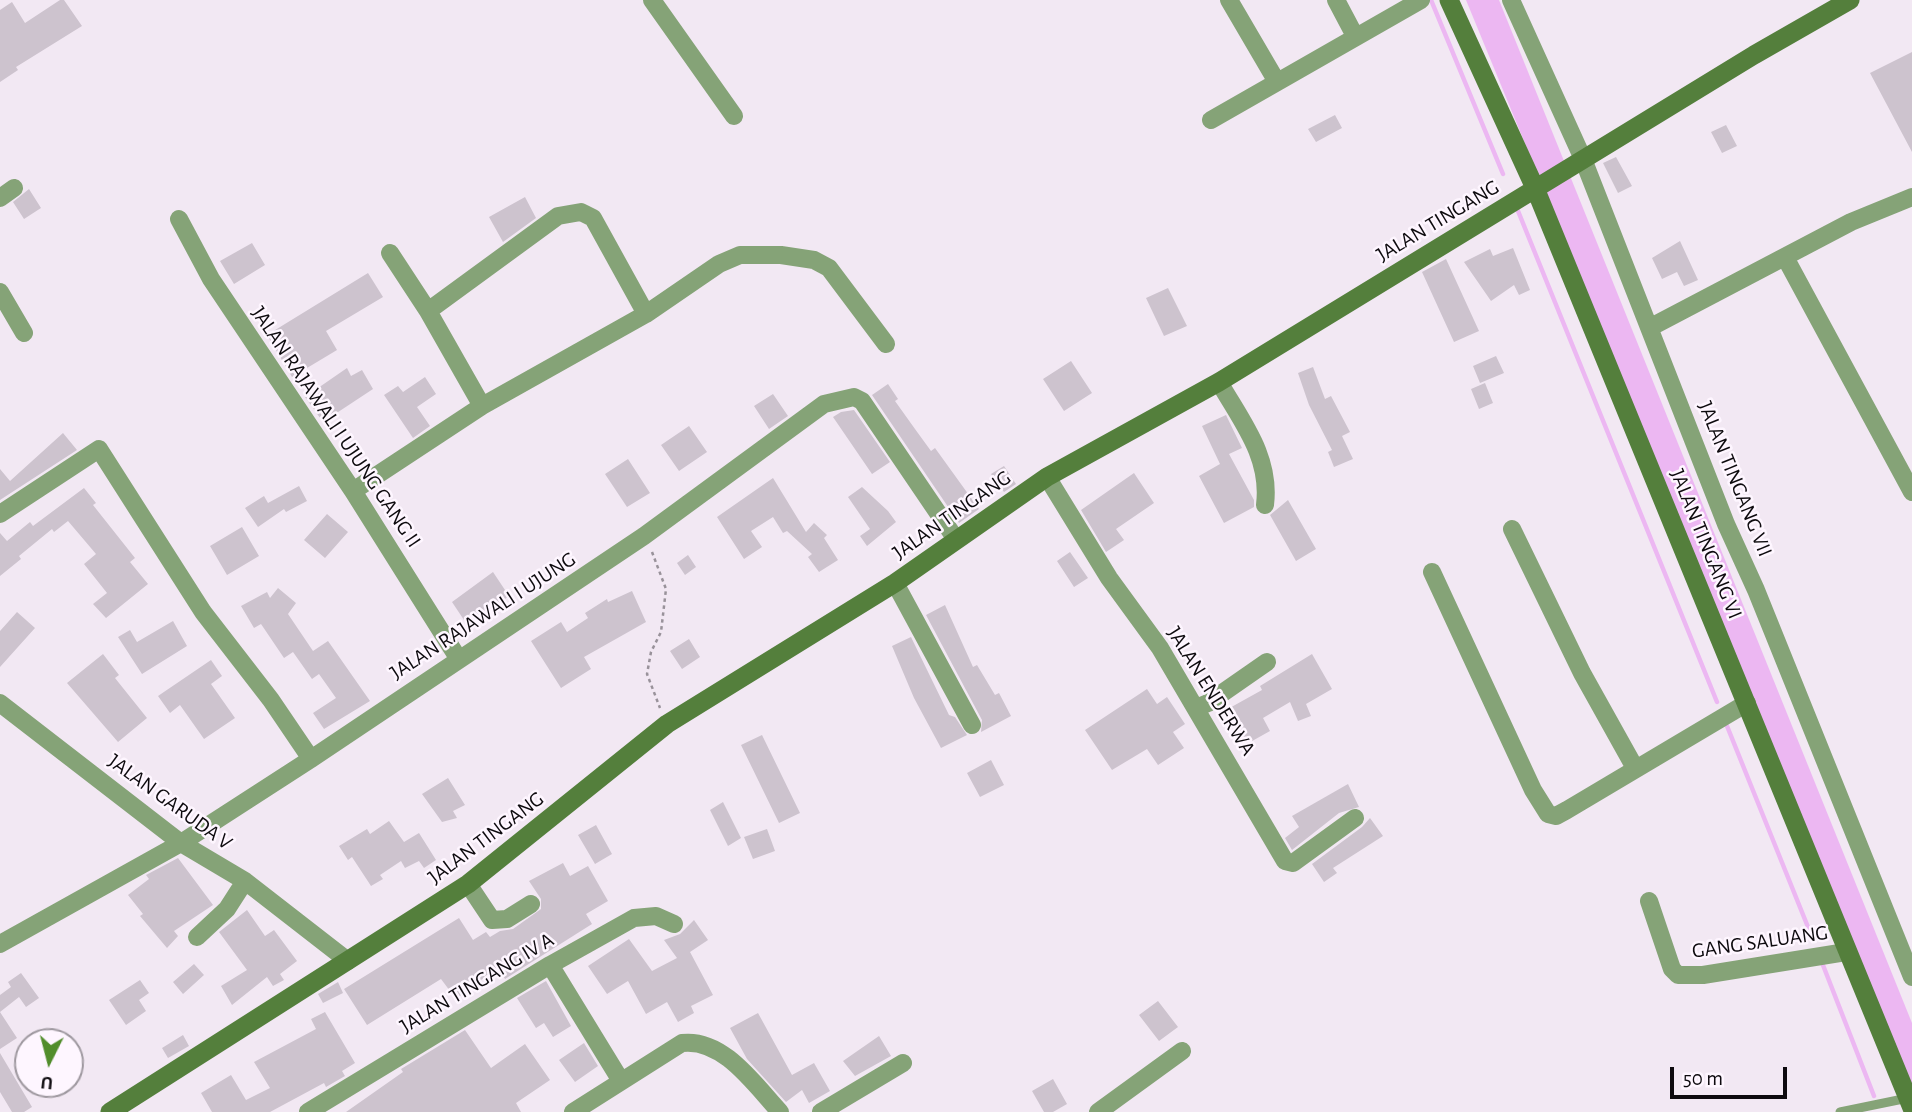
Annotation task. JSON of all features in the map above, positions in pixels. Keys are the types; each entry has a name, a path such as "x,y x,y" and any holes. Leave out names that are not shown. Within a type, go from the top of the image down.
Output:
{"main road":[{"name":"JALAN TINGANG VI","path":"1449,0 1539,186 1846,952 1910,1103"},
{"name":"JALAN TINGANG","path":"110,1112 468,884 667,724 895,583 955,538 1048,477 1219,382 1575,164 1850,0"}],"street":[{"path":"652,0 734,116"},
{"path":"1230,0 1278,82"},
{"path":"1336,0 1355,36"},
{"path":"1211,120 1421,0"},
{"name":"JALAN TINGANG VII","path":"1511,0 1575,164 1651,327 1726,524 1762,603 1912,977"},
{"path":"1651,327 1786,259 1851,222 1912,197"},
{"path":"428,311 558,216 581,212 593,218 646,314"},
{"name":"JALAN RAJAWALI I UJUNG GANG II","path":"179,219 243,329 353,491 458,658"},
{"path":"390,253 428,311 482,407"},
{"path":"353,491 482,407 646,314 719,264 740,255 781,255 814,260 828,268 886,344"},
{"path":"1786,259 1912,492"},
{"path":"0,292 24,333"},
{"path":"1219,382 1264,460 1268,488 1265,505"},
{"name":"JALAN RAJAWALI I UJUNG","path":"0,944 181,843 311,759 458,658 527,617 644,536 824,404 853,397 862,401 955,538"},
{"path":"0,514 99,449 203,612 271,700 311,759"},
{"name":"JALAN ENDERWA","path":"1048,477 1109,578 1160,648 1285,861 1293,863 1355,818"},
{"path":"1512,529 1581,673 1634,768"},
{"path":"1432,572 1533,790 1548,814 1556,816 1746,703"},
{"path":"895,583 972,725"},
{"path":"1196,708 1208,703 1267,662"},
{"name":"JALAN GARUDA V","path":"0,703 181,843 245,881 348,961"},
{"path":"197,937 227,909 245,881"},
{"path":"468,884 492,920 507,919 531,904"},
{"name":"GANG SALUANG","path":"1649,901 1672,969 1678,975 1703,975 1846,952"},
{"name":"JALAN TINGANG IV A","path":"308,1112 550,965 634,918 656,916 674,924"},
{"path":"550,965 621,1081"},
{"path":"573,1112 682,1043 697,1041 714,1047 780,1112"},
{"path":"1098,1112 1182,1051"},
{"path":"821,1112 903,1063"}],"lane":[{"path":"1840,1112 1910,1103"}],"path":[{"path":"644,536 662,572 666,589 661,632 651,652 647,674 667,724"}],"shaded area":[{"path":"1466,0 1499,0 1912,1023 1912,1085"}],"building":[{"path":"64,0 82,26 16,67 18,70 0,82 0,10 12,2 25,23"},
{"path":"1912,52 1912,152 1870,73"},
{"path":"1335,115 1342,128 1316,142 1308,129"},
{"path":"1726,125 1737,146 1722,153 1711,132"},
{"path":"1616,157 1632,186 1618,193 1603,163"},
{"path":"29,189 41,208 24,219 13,202"},
{"path":"525,197 536,218 503,242 489,217"},
{"path":"1680,241 1698,280 1684,286 1677,272 1662,279 1652,258"},
{"path":"252,243 265,265 234,284 220,261"},
{"path":"1513,248 1530,290 1519,295 1514,285 1491,301 1464,262 1490,249 1493,256"},
{"path":"1446,259 1479,331 1454,342 1422,272"},
{"path":"368,273 383,297 326,331 337,350 292,377 267,335"},
{"path":"1168,288 1187,326 1164,336 1146,298"},
{"path":"1496,356 1504,373 1480,383 1473,366"},
{"path":"1071,361 1092,393 1064,411 1043,379"},
{"path":"1313,367 1325,399 1331,396 1350,432 1342,436 1353,459 1334,467 1328,452 1332,450 1309,405 1298,373"},
{"path":"347,368 351,376 362,370 373,389 323,422 305,397"},
{"path":"425,377 436,394 417,407 430,426 413,438 384,395 398,386 403,392"},
{"path":"1485,383 1493,403 1479,409 1471,389"},
{"path":"888,384 898,399 895,401 931,451 935,448 979,509 959,523 872,395"},
{"path":"773,394 788,416 769,429 754,406"},
{"path":"854,410 890,462 872,474 833,417 841,412"},
{"path":"1226,415 1242,448 1229,454 1254,500 1254,507 1224,523 1199,476 1220,464 1202,426"},
{"path":"689,426 707,452 679,471 661,445"},
{"path":"63,433 77,450 0,500 0,469 10,481"},
{"path":"628,459 650,493 627,507 605,474"},
{"path":"1004,466 1016,484 1004,492 991,474"},
{"path":"1134,473 1154,503 1116,529 1124,540 1106,552 1081,510"},
{"path":"773,478 806,532 814,523 827,535 824,538 838,560 819,572 808,557 812,554 787,531 783,533 773,517 751,531 762,547 744,559 717,517"},
{"path":"299,486 307,501 286,512 284,509 258,527 245,508 264,496 268,503"},
{"path":"862,487 896,522 867,546 860,536 870,529 848,497"},
{"path":"84,488 96,503 93,505 135,558 130,562 148,584 106,618 93,604 107,593 84,564 96,554 68,521 54,532 52,529 0,576 0,533 7,541 30,522 33,526"},
{"path":"1288,500 1316,549 1296,561 1270,515"},
{"path":"327,514 348,532 325,558 304,540"},
{"path":"242,527 259,556 227,575 210,546"},
{"path":"1070,552 1088,578 1074,587 1057,561"},
{"path":"688,555 696,567 685,575 677,563"},
{"path":"493,572 509,596 468,626 452,602"},
{"path":"278,588 296,603 288,614 313,651 328,641 370,701 324,729 313,713 336,698 319,674 312,679 293,652 284,658 261,624 254,628 241,606 267,592 270,598"},
{"path":"632,591 646,622 584,657 591,669 561,688 531,641 561,622 567,632 588,618 585,613 607,599 608,602"},
{"path":"945,605 973,667 977,665 995,695 999,693 1011,716 981,732 982,720 926,615"},
{"path":"17,612 35,628 0,667 0,631"},
{"path":"173,621 187,646 142,674 118,637 130,630 137,642"},
{"path":"911,637 949,715 955,717 967,735 941,748 914,698 892,646"},
{"path":"689,639 700,657 682,669 670,651"},
{"path":"103,654 119,675 115,678 147,718 118,742 67,683"},
{"path":"1312,654 1332,689 1306,704 1311,716 1298,721 1290,702 1263,718 1270,731 1245,745 1226,710 1262,690 1260,686"},
{"path":"211,660 222,676 211,684 235,718 204,739 180,705 170,713 158,696"},
{"path":"1147,689 1157,704 1167,697 1185,724 1173,732 1184,748 1158,765 1147,749 1112,770 1085,730"},
{"path":"762,735 800,813 779,823 741,745"},
{"path":"991,760 1004,785 980,797 967,773"},
{"path":"448,778 465,805 453,811 457,818 442,822 422,794"},
{"path":"1348,784 1359,807 1339,813 1292,850 1285,838 1299,827 1292,816"},
{"path":"723,802 741,838 728,846 710,810"},
{"path":"1370,818 1383,836 1333,868 1337,873 1324,882 1312,864"},
{"path":"389,821 404,842 419,833 436,860 424,868 419,861 405,868 401,861 380,875 383,879 371,886 352,857 348,860 339,846 367,829 370,834"},
{"path":"596,825 612,854 595,864 578,835"},
{"path":"767,829 775,851 753,859 744,837"},
{"path":"178,858 213,905 174,931 178,936 167,948 140,916 143,914 128,895 149,879 146,875"},
{"path":"563,863 570,876 588,866 608,901 586,914 592,924 505,979 498,967 456,999 441,979 367,1025 344,989 459,918 473,940 486,932 490,937 500,931 513,929 541,909 541,899 529,881"},
{"path":"247,910 265,936 274,930 297,961 280,974 284,980 273,986 267,977 232,1005 221,986 247,970 219,932"},
{"path":"694,920 708,940 690,952 713,995 691,1006 694,1013 678,1022 667,1002 646,1014 628,981 607,994 588,966 629,939 652,971 677,958 664,940 680,934"},
{"path":"194,964 204,975 183,994 173,982"},
{"path":"21,973 39,998 26,1007 19,997 0,1012 0,995 11,987 8,982"},
{"path":"140,980 149,993 139,1000 146,1011 126,1025 109,1000"},
{"path":"546,981 571,1026 553,1037 544,1023 536,1028 517,998"},
{"path":"338,982 343,993 323,1003 318,994"},
{"path":"1158,1001 1178,1027 1159,1041 1139,1015"},
{"path":"0,1012 14,1033 14,1040 0,1049"},
{"path":"325,1012 355,1063 342,1071 345,1076 326,1087 324,1083 270,1112 212,1112 201,1093 231,1075 246,1100 270,1088 254,1062 316,1029 311,1019"},
{"path":"758,1013 792,1075 814,1063 830,1091 809,1103 802,1090 786,1102 747,1059 730,1028"},
{"path":"465,1030 491,1068 525,1044 550,1080 516,1103 521,1112 346,1112 403,1072 401,1069"},
{"path":"183,1035 189,1046 168,1058 162,1048"},
{"path":"879,1036 891,1056 855,1076 843,1061"},
{"path":"584,1043 598,1066 575,1082 559,1060"},
{"path":"0,1053 14,1077 14,1098 27,1098 32,1107 24,1112 12,1112 0,1092"},
{"path":"1053,1079 1067,1104 1053,1112 1044,1112 1032,1091"}],"waterway":[{"path":"1431,0 1503,174"},
{"path":"1516,206 1717,702"},
{"path":"1727,726 1812,937"},
{"path":"1821,960 1874,1096"}]}
